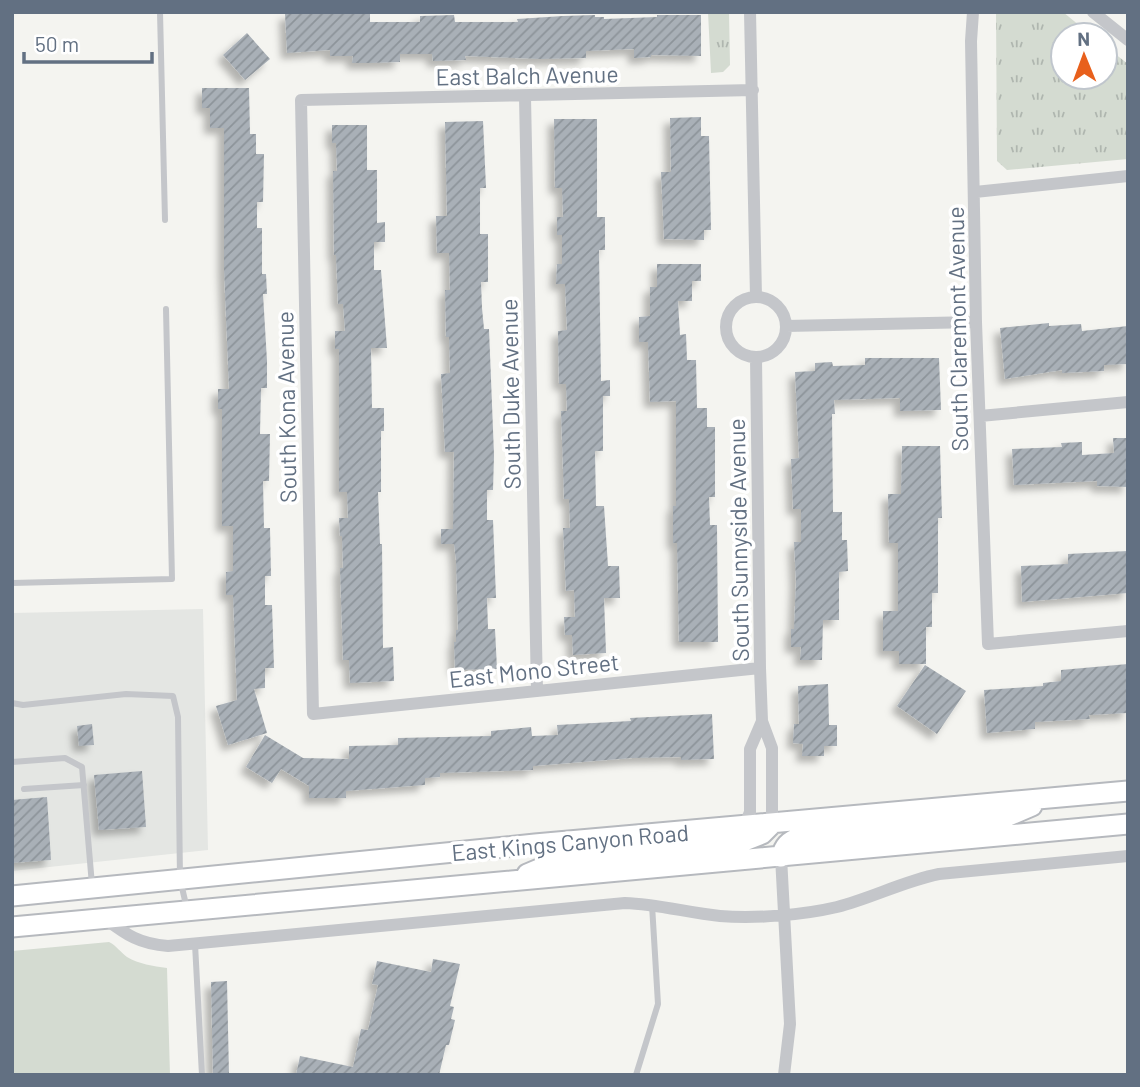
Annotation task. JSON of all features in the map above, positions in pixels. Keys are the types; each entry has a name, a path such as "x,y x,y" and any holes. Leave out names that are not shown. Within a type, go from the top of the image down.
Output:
{"main road":[{"name":"East Kings Canyon Road","path":"12,896 1128,791"},
{"path":"781,857 784,847 800,837 1004,818 1050,798"},
{"path":"512,881 560,860 742,842 762,834 772,824"},
{"name":"East Kings Canyon Road","path":"12,927 1128,824"}],"street":[{"path":"750,12 755,297"},
{"name":"South Claremont Avenue","path":"973,12 971,41 976,323 988,644 1128,631"},
{"path":"1093,12 1128,40"},
{"name":"East Balch Avenue","path":"302,100 753,90"},
{"name":"South Duke Avenue","path":"525,97 537,691"},
{"name":"South Kona Avenue","path":"302,100 313,714"},
{"path":"975,192 1128,176"},
{"path":"755,297 774,302 781,310 786,326 783,342 776,350 767,356 756,358 744,356 735,350 725,331 726,321 736,304 755,297"},
{"path":"786,326 976,323"},
{"name":"South Sunnyside Avenue","path":"756,358 760,668 762,721 772,748 772,824"},
{"path":"980,416 1128,402"},
{"name":"East Mono Street","path":"313,714 760,668"},
{"name":"South Sunnyside Avenue","path":"745,825 750,812 750,749 762,721"},
{"path":"104,918 130,937 148,945 195,944 625,903 720,916 785,914 836,907 919,878 939,874 1128,856"},
{"path":"781,857 790,1024 784,1075"}],"lane":[{"path":"160,12 164,220"},
{"path":"12,583 172,579 166,309"},
{"path":"12,704 126,694 173,696 178,717 180,879 187,911"},
{"path":"12,762 65,758 82,767 92,888"},
{"path":"24,789 84,785"},
{"path":"636,1075 658,1004 652,905"},
{"path":"195,944 202,1075"}],"shaded area":[{"path":"203,609 208,850 12,871 12,613"}],"green space":[{"path":"708,12 729,12 730,65 723,72 711,73"},
{"path":"996,12 1063,12 1074,21 1049,21 1049,91 1119,91 1119,57 1128,64 1128,159 1007,170 997,161"},
{"path":"109,942 127,957 167,968 170,1075 12,1075 12,951"}],"building":[{"path":"370,13 370,22 420,22 420,16 454,15 455,22 518,22 517,19 563,16 595,15 604,19 701,15 701,56 651,55 634,58 634,49 586,51 586,58 540,59 465,56 466,60 433,61 432,54 400,54 400,62 352,63 353,56 330,56 330,50 287,53 285,14"},
{"path":"247,33 270,59 245,80 223,55"},
{"path":"202,88 249,88 250,134 256,134 256,154 264,154 263,202 257,202 257,228 262,228 262,274 266,274 267,294 263,294 267,388 261,388 260,434 270,434 269,481 263,481 264,528 270,528 271,576 265,576 265,605 272,605 274,668 265,668 265,688 254,689 267,733 228,745 216,706 237,700 233,595 226,595 226,572 233,571 233,526 222,526 222,409 218,409 218,389 229,389 224,269 224,128 210,128 210,108 202,108"},
{"path":"701,117 701,136 709,136 711,230 704,230 704,240 664,239 661,172 671,172 670,118"},
{"path":"554,119 597,119 597,217 605,217 605,250 599,250 601,381 610,380 610,396 603,396 603,451 595,451 596,506 604,506 608,566 619,566 620,598 604,598 606,653 573,655 572,635 565,635 564,617 575,617 574,590 566,591 563,528 570,528 569,499 564,499 561,411 567,411 566,384 559,384 558,331 567,330 565,284 556,284 557,264 562,264 562,235 557,235 557,217 563,217 562,188 555,188"},
{"path":"483,121 486,188 480,188 480,234 488,234 488,282 481,282 484,329 489,329 494,455 493,490 487,490 487,520 493,520 496,598 487,598 488,629 495,629 497,669 455,670 454,642 458,630 456,560 454,544 441,544 441,529 453,529 454,452 445,452 441,374 450,373 445,290 450,290 449,253 437,253 436,216 447,216 445,122"},
{"path":"332,125 367,125 367,170 377,170 377,223 385,222 385,242 374,242 374,270 381,270 387,348 371,348 372,408 384,408 384,431 381,431 381,492 378,492 382,544 383,648 393,647 394,681 350,683 349,660 343,660 340,568 343,568 339,518 348,518 347,492 339,492 339,349 335,349 335,331 345,331 343,304 338,304 334,255 333,171 337,171"},
{"path":"657,264 701,264 701,281 692,281 692,301 678,301 680,335 686,334 687,360 696,360 697,408 707,408 707,427 715,427 715,497 709,497 710,525 717,525 718,642 679,642 677,543 673,543 673,506 676,506 676,401 650,402 648,342 639,342 639,317 650,316 650,287 657,287"},
{"path":"1049,323 1049,326 1081,324 1082,331 1128,326 1128,364 1104,365 1104,371 1062,373 1062,370 1005,379 1000,328"},
{"path":"865,358 939,358 941,410 900,411 900,398 834,400 833,512 842,512 842,540 847,540 848,571 839,572 839,620 823,620 822,660 800,660 801,647 791,647 796,582 794,542 801,542 801,509 793,509 791,459 799,458 795,372 815,371 815,363 832,362 833,366 865,365"},
{"path":"1113,438 1128,438 1128,487 1097,486 1097,481 1014,485 1012,449 1062,447 1061,443 1082,442 1082,455 1114,453"},
{"path":"902,446 940,446 942,518 938,518 938,593 932,593 932,627 926,627 926,664 899,664 899,651 883,651 883,611 898,611 898,543 889,543 888,494 901,494"},
{"path":"1128,551 1128,593 1022,602 1021,566 1068,564 1068,554"},
{"path":"1128,664 1128,713 1089,715 1090,719 1035,722 1035,729 987,733 984,690 1043,686 1043,683 1061,681 1061,670"},
{"path":"925,665 966,691 937,734 897,706"},
{"path":"828,684 829,725 837,725 837,746 824,746 824,756 802,756 803,744 793,743 794,724 799,724 798,686"},
{"path":"712,714 714,759 632,758 533,766 533,770 440,773 440,777 425,778 425,785 346,791 346,798 309,798 309,786 281,769 272,783 246,767 265,735 303,758 349,759 349,746 398,745 398,738 491,736 491,731 531,727 532,736 558,735 557,725"},
{"path":"92,724 94,745 79,746 77,726"},
{"path":"142,771 146,827 99,830 94,775"},
{"path":"47,797 51,860 12,863 12,800"},
{"path":"433,959 460,964 450,1006 454,1007 451,1019 455,1020 439,1075 296,1075 300,1056 353,1067 361,1029 368,1030 378,985 372,984 377,961 431,972"},
{"path":"227,981 229,1075 213,1075 211,982"}]}
